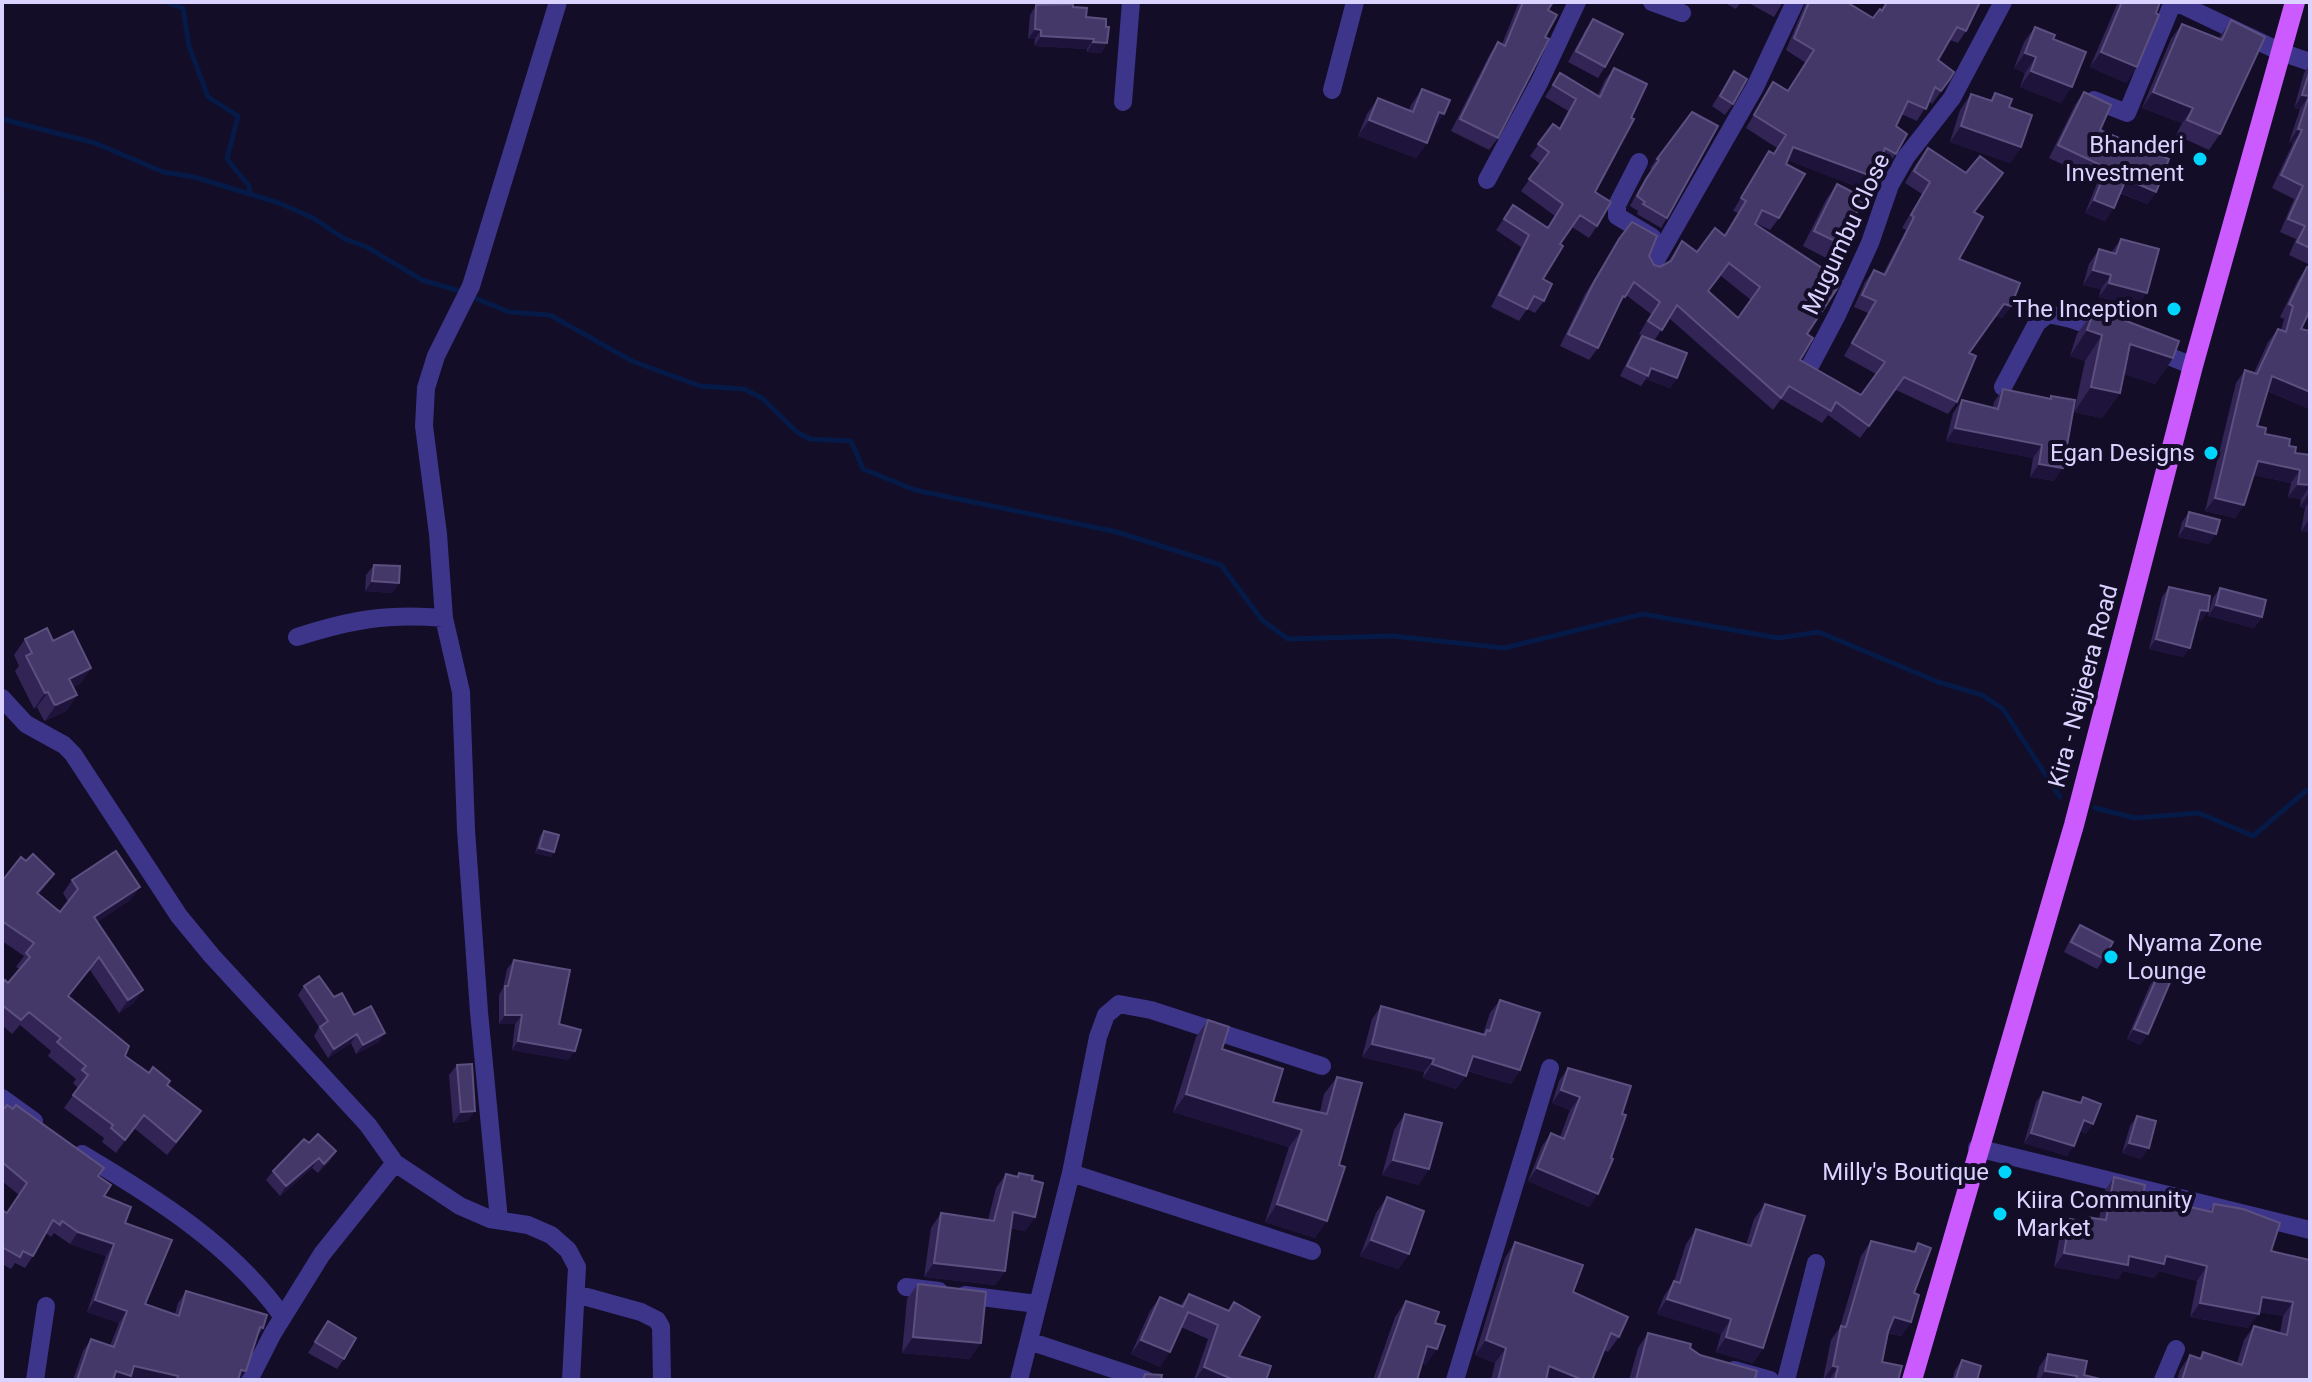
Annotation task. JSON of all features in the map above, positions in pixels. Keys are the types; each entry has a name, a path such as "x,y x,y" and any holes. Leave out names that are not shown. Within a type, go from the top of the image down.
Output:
{"main road":[{"name":"Kira - Najjeera Road","path":"1912,1380 1977,1148 2074,825 2193,366 2295,2"}],"street":[{"path":"499,1220 479,1012 466,830 461,692 444,618 438,534 424,426 426,388 436,356 471,286 558,2"},
{"path":"1123,102 1131,2"},
{"path":"1332,90 1355,2"},
{"path":"1487,180 1540,81 1577,2"},
{"path":"1652,2 1682,13"},
{"path":"1652,267 1755,87 1795,2"},
{"name":"Mugumbu Close","path":"1810,366 1870,243 1890,185 1906,157 1952,98 2003,2"},
{"path":"2094,100 2127,113 2174,2 2281,52 2310,62"},
{"path":"1639,162 1617,205 1617,216 1665,244"},
{"path":"2003,387 2037,323 2048,314 2071,319 2193,366"},
{"path":"297,637 346,622 399,615 444,618"},
{"path":"2,698 26,724 64,745 73,754 179,916 368,1125 395,1163 460,1206 499,1220 528,1225 559,1240 577,1267 571,1380"},
{"path":"1019,1380 1071,1173 1098,1037 1106,1015 1119,1004 1151,1010 1322,1066"},
{"path":"1455,1380 1550,1068"},
{"path":"2,1098 58,1138 151,1195 204,1236 245,1271 283,1317"},
{"path":"1977,1148 2310,1230"},
{"path":"249,1380 322,1254 395,1163"},
{"path":"1071,1173 1312,1251"},
{"path":"1786,1380 1816,1263"},
{"path":"906,1287 1037,1304"},
{"path":"576,1294 641,1312 657,1320 661,1327 662,1380"},
{"path":"35,1380 46,1306"},
{"path":"1029,1341 1146,1380"},
{"path":"2163,1380 2176,1349"},
{"path":"1709,1362 1770,1380"}],"building":[{"path":"1523,2 1553,2 1548,10 1557,15 1545,37 1549,39 1498,138 1460,119 1498,42 1505,46"},
{"path":"1809,2 1851,2 1873,18 1887,2 1980,2 1966,31 1957,27 1938,60 1954,72 1950,79 1941,91 1935,87 1926,109 1908,101 1896,126 1907,134 1896,154 1885,148 1874,177 1793,147 1786,164 1805,174 1779,218 1762,210 1755,224 1842,281 1807,334 1813,338 1800,360 1861,395 1885,362 1852,343 1876,301 1862,295 1874,270 1885,275 1914,217 1911,215 1930,182 1914,171 1928,148 1966,173 1980,156 2003,173 1974,212 1983,217 1959,259 2020,283 2011,306 2004,304 1969,353 1976,356 1957,402 1904,377 1869,426 1836,402 1831,411 1789,386 1781,398 1677,305 1662,330 1648,321 1660,302 1634,282 1623,296 1598,348 1568,334 1594,282 1632,222 1657,236 1649,256 1654,265 1660,267 1671,261 1682,241 1697,252 1715,228 1725,236 1746,201 1741,198 1769,151 1774,154 1786,135 1754,115 1773,82 1788,91 1814,50 1794,38","holes":["1729,263 1760,287 1738,318 1708,291"]},
{"path":"2122,2 2160,2 2156,13 2159,15 2137,67 2101,52"},
{"path":"1073,4 1073,7 1087,8 1086,17 1106,19 1106,27 1109,27 1107,43 1093,42 1094,39 1041,36 1041,30 1035,29 1036,5"},
{"path":"1593,19 1623,34 1605,67 1576,51"},
{"path":"2231,20 2265,37 2220,134 2187,120 2193,108 2153,92 2182,24 2222,40"},
{"path":"2035,27 2055,35 2053,39 2086,52 2072,87 2031,71 2036,57 2025,53"},
{"path":"1614,68 1647,84 1631,118 1634,119 1595,192 1611,202 1597,226 1580,215 1560,244 1563,246 1543,279 1552,284 1544,301 1534,296 1527,309 1499,295 1529,235 1504,219 1513,205 1548,228 1563,204 1529,179 1549,152 1538,144 1553,124 1560,129 1576,99 1553,85 1560,73 1600,97"},
{"path":"2310,70 2310,248 2297,242 2305,226 2288,219 2303,186 2281,175 2302,130 2298,129 2309,96 2302,95"},
{"path":"1734,71 1747,79 1733,104 1720,96"},
{"path":"1422,89 1450,100 1444,114 1439,112 1427,143 1369,120 1378,98 1413,112"},
{"path":"2084,92 2111,105 2100,130 2169,159 2156,192 2126,179 2114,208 2094,200 2107,168 2058,145"},
{"path":"1995,93 2012,99 2009,107 2032,115 2021,147 1961,126 1971,94 1992,101"},
{"path":"1692,112 1718,126 1667,218 1643,204 1645,202 1637,196 1657,159"},
{"path":"1837,184 1864,198 1841,244 1814,231"},
{"path":"2121,239 2159,249 2147,293 2109,283 2111,275 2093,270 2099,249 2116,254"},
{"path":"2307,267 2310,268 2310,310 2301,329 2310,331 2310,392 2272,376 2257,426 2266,428 2265,434 2290,439 2289,446 2296,447 2295,453 2310,455 2310,485 2298,484 2300,470 2258,461 2244,505 2215,498 2245,370 2257,374 2278,329 2286,332 2293,306 2289,304"},
{"path":"2095,309 2179,341 2173,358 2130,344 2120,393 2091,387 2102,335 2087,330"},
{"path":"1642,336 1687,353 1677,378 1651,368 1648,376 1627,366"},
{"path":"2003,389 2051,399 2051,396 2075,400 2063,468 2039,464 2042,445 1955,428 1962,400 1998,409"},
{"path":"2189,512 2220,520 2216,534 2186,526"},
{"path":"374,565 400,566 399,583 372,581"},
{"path":"2169,587 2210,596 2208,611 2200,610 2190,648 2156,639"},
{"path":"2220,588 2266,600 2262,617 2216,605"},
{"path":"47,628 53,641 73,631 91,668 69,679 77,695 56,705 48,692 45,693 26,656 32,653 25,639"},
{"path":"544,831 559,835 554,852 539,848"},
{"path":"116,851 140,887 94,917 143,990 128,1000 99,957 68,996 129,1046 125,1056 149,1073 153,1067 170,1081 167,1085 201,1111 176,1142 144,1115 125,1140 111,1128 113,1125 73,1095 88,1075 82,1070 86,1066 57,1042 61,1038 29,1012 21,1020 2,1005 2,984 5,980 8,983 30,957 26,953 34,943 2,921 2,881 21,857 26,861 33,854 54,874 37,893 60,912 78,889 72,880"},
{"path":"2080,925 2113,942 2104,959 2071,942"},
{"path":"514,960 570,970 559,1024 581,1030 575,1051 518,1041 522,1015 505,1015 505,986 508,986"},
{"path":"2158,975 2171,980 2148,1034 2134,1029"},
{"path":"319,976 334,997 342,993 354,1015 371,1006 385,1033 363,1045 357,1034 334,1049 320,1027 328,1021 304,986"},
{"path":"1500,1000 1540,1013 1520,1070 1473,1056 1466,1076 1432,1064 1434,1059 1372,1044 1381,1006 1485,1035 1487,1030 1490,1031"},
{"path":"1208,1020 1229,1027 1222,1049 1283,1069 1273,1102 1327,1114 1337,1077 1362,1083 1339,1165 1345,1167 1327,1221 1277,1204 1302,1130 1186,1094"},
{"path":"472,1064 475,1111 461,1112 457,1065"},
{"path":"1568,1068 1631,1086 1613,1159 1598,1194 1537,1168 1551,1133 1564,1139 1580,1097 1561,1090"},
{"path":"2043,1092 2081,1103 2083,1097 2101,1104 2093,1124 2084,1120 2074,1146 2031,1133"},
{"path":"7,1105 13,1109 16,1105 104,1168 98,1176 111,1185 104,1196 131,1207 125,1223 172,1240 145,1304 179,1316 186,1291 267,1315 246,1371 241,1370 238,1380 177,1380 178,1376 134,1366 131,1376 116,1371 113,1380 77,1380 91,1339 114,1347 127,1311 95,1300 114,1244 53,1220 33,1256 23,1251 20,1257 2,1247 2,1210 7,1213 27,1183 2,1162 2,1106 5,1108"},
{"path":"1405,1114 1442,1123 1429,1169 1393,1160"},
{"path":"2137,1116 2156,1121 2149,1148 2129,1143"},
{"path":"318,1134 336,1151 324,1164 319,1158 286,1186 273,1171 304,1139 309,1143"},
{"path":"1019,1173 1033,1176 1032,1180 1043,1183 1035,1217 1013,1212 1005,1271 934,1263 941,1213 994,1221 1006,1174 1018,1177"},
{"path":"2114,1177 2145,1185 2143,1196 2212,1212 2214,1204 2243,1209 2280,1223 2271,1251 2310,1260 2310,1380 2182,1380 2190,1355 2201,1359 2203,1352 2242,1365 2254,1326 2287,1335 2293,1302 2262,1297 2259,1314 2200,1303 2207,1266 2166,1256 2164,1264 2129,1256 2128,1265 2064,1253 2070,1219 2086,1222 2086,1217 2106,1220"},
{"path":"1387,1197 1424,1211 1409,1254 1371,1240"},
{"path":"1765,1204 1805,1216 1763,1348 1726,1337 1731,1319 1667,1299 1674,1281 1680,1283 1696,1229 1751,1246"},
{"path":"1871,1241 1915,1252 1918,1243 1931,1248 1914,1293 1919,1295 1911,1322 1894,1317 1888,1332 1882,1362 1902,1366 1898,1380 1835,1380 1838,1367 1833,1366 1841,1326 1846,1327"},
{"path":"1515,1242 1583,1265 1573,1292 1628,1317 1619,1337 1611,1333 1592,1380 1583,1380 1549,1366 1546,1380 1498,1380 1506,1348 1486,1340"},
{"path":"918,1284 986,1292 981,1343 913,1337"},
{"path":"1189,1294 1229,1311 1234,1302 1260,1317 1239,1356 1271,1366 1266,1380 1234,1380 1204,1367 1218,1325 1188,1312 1170,1352 1141,1340 1160,1297 1183,1307"},
{"path":"1406,1301 1439,1312 1435,1323 1445,1326 1437,1349 1427,1346 1417,1380 1378,1380"},
{"path":"328,1321 356,1338 344,1359 315,1342"},
{"path":"1648,1333 1691,1344 1690,1348 1700,1355 1757,1371 1755,1378 1759,1380 1636,1380"},
{"path":"2048,1354 2087,1361 2084,1375 2104,1380 2076,1380 2077,1376 2045,1371"},
{"path":"1962,1360 1981,1366 1977,1380 1956,1378"},
{"path":"1145,1374 1162,1375 1161,1380 1143,1380"}],"waterway":[{"path":"166,2 183,8 189,46 208,97 238,116 227,159 249,186 250,194"},
{"path":"2,119 95,143 163,172 194,177 279,203 313,218 345,239 367,247 422,280 509,312 550,315 632,361 700,386 744,389 762,398 797,432 810,439 851,441 863,469 915,490 1117,532 1221,565 1262,620 1288,639 1393,636 1504,648 1643,614 1778,638 1819,632 1938,682 1982,695 2003,709 2060,797"},
{"path":"2,192 2,198"},
{"path":"2095,808 2135,818 2199,813 2253,836 2307,790 2310,791"}],"place":[{"name":"Bhanderi Investment","path":"2200,159"},
{"name":"The Inception","path":"2174,309"},
{"name":"Egan Designs","path":"2211,453"},
{"name":"Nyama Zone Lounge","path":"2111,957"},
{"name":"Milly's Boutique","path":"2005,1172"},
{"name":"Kiira Community Market","path":"2000,1214"}]}
